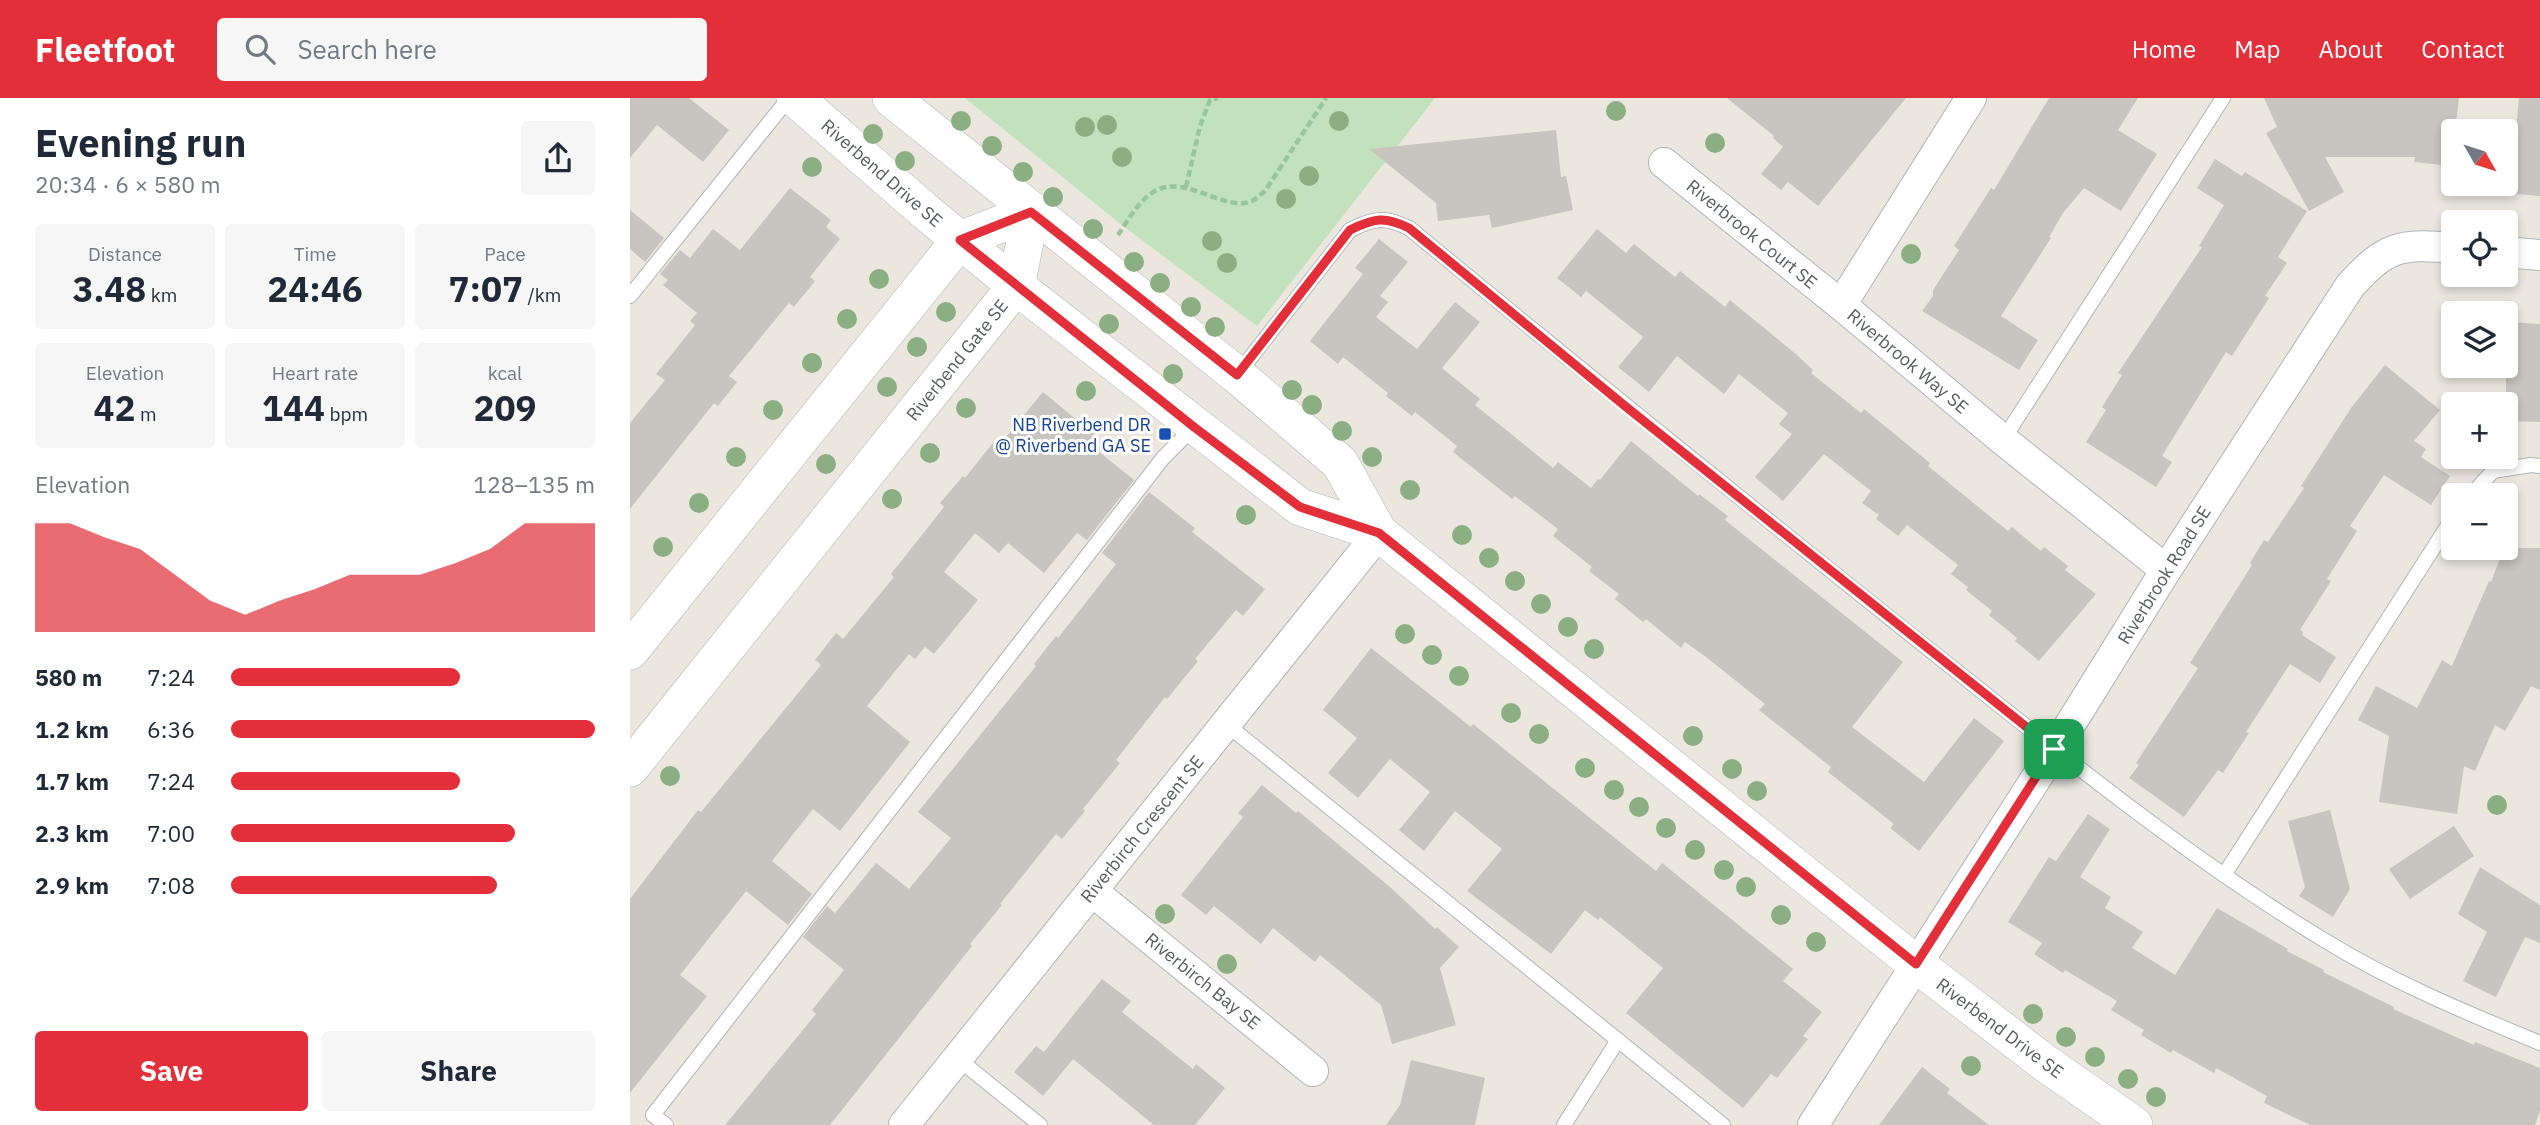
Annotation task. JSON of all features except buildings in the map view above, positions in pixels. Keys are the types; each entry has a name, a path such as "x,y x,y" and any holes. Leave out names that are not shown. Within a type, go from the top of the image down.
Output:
{"street":[{"name":"Riverbend Drive SE","path":"795,98 960,240 1194,427 1300,507 1379,533 1916,964 2045,1063 2134,1125"},
{"name":"Riverbend Drive SE","path":"891,98 1237,375 1340,463 1379,533"},
{"name":"Riverbrook Way SE","path":"1971,98 1841,305 2003,440 2166,570"},
{"name":"Riverbrook Court SE","path":"1664,163 1841,305"},
{"path":"630,651 960,240 1031,212"},
{"name":"Riverbend Gate SE","path":"630,768 1016,285 1031,212"},
{"name":"Riverbrook Road SE","path":"1916,964 2350,286 2372,262 2394,250 2420,245 2441,247"},
{"path":"2518,253 2540,255"},
{"name":"Riverbirch Crescent SE","path":"904,1125 1379,533"},
{"name":"Riverbirch Bay SE","path":"1092,891 1313,1071"},
{"path":"1813,1125 1916,964"}],"lane":[{"path":"630,296 789,98"},
{"path":"2003,440 2223,98"},
{"path":"1237,375 1350,230 1368,221 1391,219 1409,228 2054,749 2224,876 2327,942 2448,1005 2540,1043"},
{"path":"666,1125 653,1115 1155,469 1194,427"},
{"path":"2482,483 2493,471 2540,466"},
{"path":"2224,876 2441,536"},
{"path":"1226,724 1723,1125"},
{"path":"1564,1125 1618,1040"},
{"path":"957,1058 1040,1125"}],"path":[{"path":"1186,187 1209,99 1218,98"},
{"path":"1116,237 1146,197 1162,188 1186,187 1233,202 1251,202 1265,191 1326,98"}],"green space":[{"path":"965,98 1435,98 1257,326 1123,226"}],"place":[{"name":"NB Riverbend DR @ Riverbend GA SE","path":"1165,434"}],"route":[{"path":"1031,212 1237,375 1350,230 1368,221 1391,219 1409,228 1625,406 2054,749 1916,964 1379,533 1300,507 1194,427 960,240 1031,212"}]}
